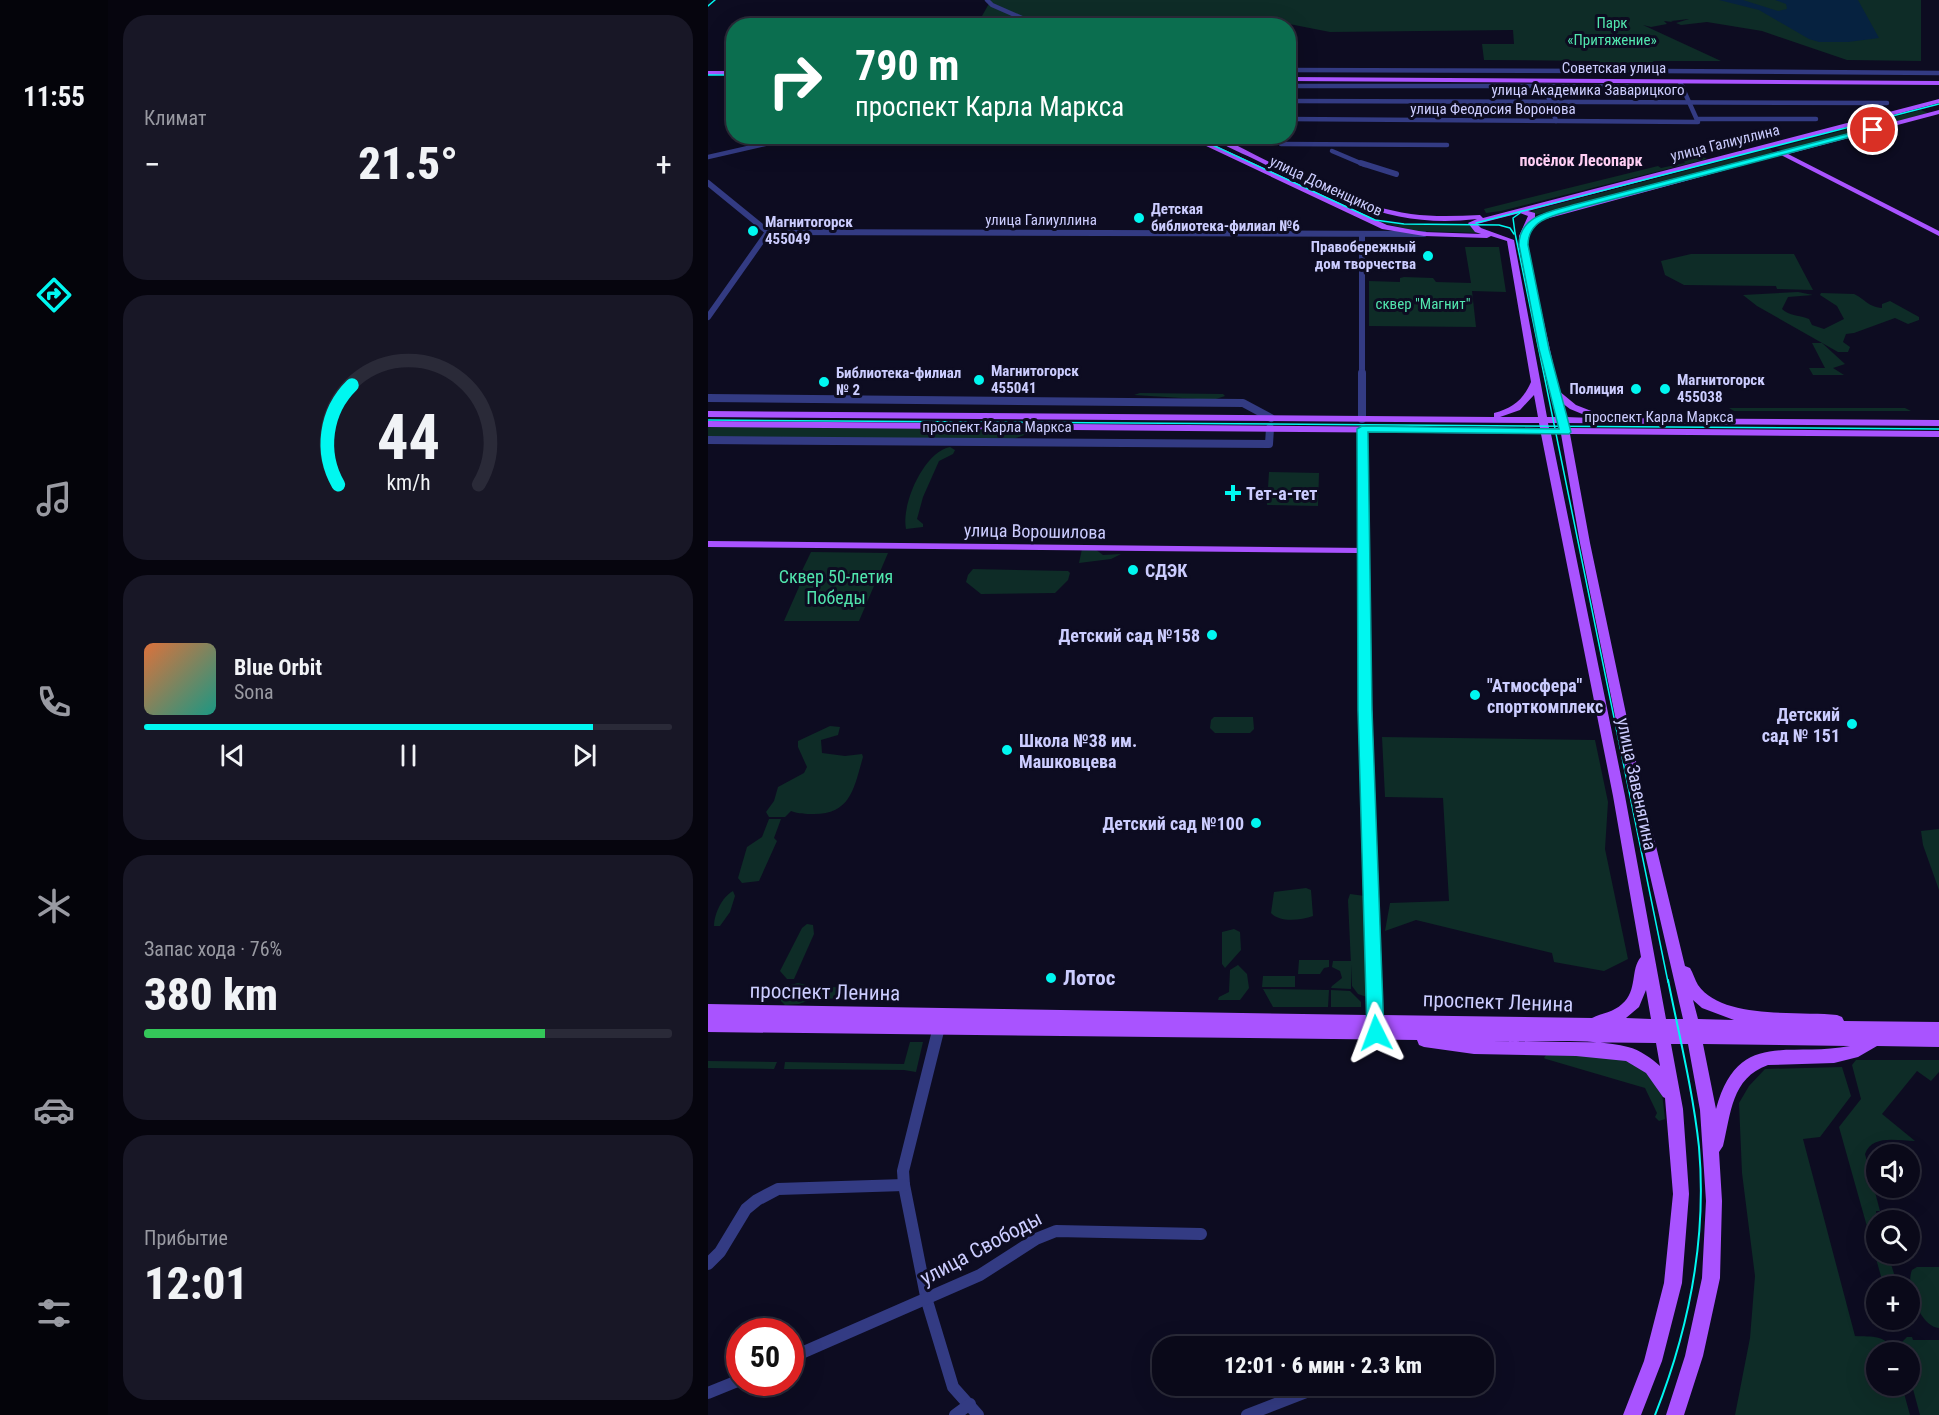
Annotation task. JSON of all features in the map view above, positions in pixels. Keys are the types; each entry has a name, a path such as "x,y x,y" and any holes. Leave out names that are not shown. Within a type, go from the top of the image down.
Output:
{"main road":[{"name":"Советская улица","path":"1296,80 1384,73 1463,78 1681,84 1722,77"},
{"path":"708,75 726,75"},
{"name":"Советская улица","path":"1296,80 1722,77 1939,81"},
{"name":"улица Галиуллина","path":"1498,236 1478,230 1472,223 1518,209 1939,101"},
{"name":"улица Галиуллина","path":"1529,225 1539,218 1580,206 1939,112"},
{"name":"улица Доменщиков","path":"1205,144 1392,232 1424,234"},
{"name":"улица Доменщиков","path":"1229,144 1352,201 1375,209 1436,218 1473,218 1503,213"},
{"path":"1768,146 1939,234"},
{"path":"1518,209 1532,215 1523,236"},
{"name":"улица Галиуллина","path":"1424,234 1523,236"},
{"name":"улица Завенягина","path":"1498,236 1510,240 1512,246 1536,381 1619,796 1675,1109 1681,1194 1673,1283 1653,1360 1632,1415"},
{"name":"улица Завенягина","path":"1523,236 1538,323 1564,426 1585,543 1634,780 1693,1032 1708,1110 1714,1201 1711,1278 1694,1356 1675,1415"},
{"path":"1475,419 1519,408 1531,395 1536,381"},
{"path":"1555,392 1580,411 1624,420"},
{"name":"проспект Карла Маркса","path":"708,414 1362,424 1546,432 1564,426 1624,420 1939,423"},
{"name":"проспект Карла Маркса","path":"1362,424 1475,419 1544,419 1564,426 1939,434"},
{"name":"проспект Карла Маркса","path":"708,424 1271,423"},
{"name":"улица Ворошилова","path":"708,544 1363,550"},
{"path":"1363,550 1375,1027"},
{"name":"улица Завенягина","path":"1578,1026 1606,1020 1634,1005 1639,994 1645,949"},
{"name":"проспект Ленина","path":"1674,950 1694,991 1701,998 1726,1012 1739,1015 1821,1019 1875,1034 1939,1029"},
{"name":"проспект Ленина","path":"708,1011 940,1021 1065,1031 1578,1026 1660,1032"},
{"name":"проспект Ленина","path":"708,1025 940,1021"},
{"name":"проспект Ленина","path":"1375,1027 1455,1045 1627,1054 1653,1068 1664,1083 1675,1109"},
{"name":"проспект Ленина","path":"1394,1033 1875,1034 1939,1040"},
{"name":"улица Завенягина","path":"1712,1156 1730,1088 1746,1069 1770,1057 1850,1053 1875,1034"}],"street":[{"path":"987,0 1023,18"},
{"path":"1296,70 1384,73 1600,70"},
{"path":"1658,71 1722,77 1939,73"},
{"path":"1296,80 1422,86 1681,84 1697,120"},
{"path":"1422,86 1423,101"},
{"path":"1545,86 1556,121"},
{"name":"улица Академика Заварицкого","path":"1296,101 1887,103"},
{"name":"улица Феодосия Воронова","path":"1296,119 1556,121 1816,119"},
{"path":"708,158 767,144"},
{"path":"1281,144 1448,145"},
{"path":"1332,152 1372,168 1396,174"},
{"path":"708,183 768,232 708,316"},
{"name":"улица Галиуллина","path":"768,232 1362,235 1392,232"},
{"path":"1362,235 1363,550"},
{"name":"проспект Карла Маркса","path":"708,398 1244,403 1271,423 1269,444 708,440"},
{"path":"940,1021 903,1171 904,1185 927,1301 953,1387 974,1410"},
{"path":"708,1264 725,1246 747,1209 761,1197 778,1189 904,1185"},
{"name":"улица Свободы","path":"804,1352 927,1301 1000,1264 1038,1239 1056,1231 1202,1234"},
{"path":"708,1393 726,1386"},
{"path":"1247,1415 1296,1396"},
{"path":"955,1415 974,1410"}],"green space":[{"name":"Парк «Притяжение»","path":"991,0 1921,0 1921,61 1847,60 1762,31 1707,22 1681,25 1676,23 1689,19 1664,21 1667,24 1651,27 1643,25 1721,61 1653,61 1658,73 1603,72 1599,61 1484,60 1482,44 1514,44 1513,30 1330,32 1296,25 1296,18 982,16"},
{"path":"1921,110 1928,113 1795,148 1782,150 1776,148"},
{"path":"1770,149 1774,153 1535,215 1531,211"},
{"path":"1701,156 1707,159 1501,211 1486,213 1484,209 1658,166 1661,168 1685,163 1682,159"},
{"path":"1375,221 1405,224 1467,224 1482,233 1416,231"},
{"name":"сквер \"Магнит\"","path":"1465,247 1499,247 1506,292 1472,291 1476,327 1369,326 1369,281 1400,282 1400,278 1404,277 1433,278 1436,282 1471,283"},
{"path":"1691,254 1794,254 1813,290 1777,289 1776,286 1684,285 1665,275 1661,261"},
{"path":"1798,292 1813,295 1788,297 1782,309 1809,319 1812,325 1824,329 1844,319 1837,306 1820,295 1821,293 1854,294 1882,308 1882,304 1890,301 1919,317 1919,320 1908,324 1895,318 1846,334 1843,342 1850,347 1848,352 1838,352 1757,306 1743,295"},
{"path":"1812,343 1822,343 1845,364 1833,368 1844,375 1813,375 1809,368 1825,368"},
{"path":"1140,393 1223,394 1225,396 1213,400 1134,395"},
{"path":"1729,408 1905,408 1911,411 1734,411"},
{"path":"708,426 1051,429 1051,432 1027,434 1013,439 708,439"},
{"path":"950,447 955,450 953,454 939,461 923,497 917,519 923,527 906,529 907,506 916,481 931,458"},
{"path":"1269,472 1319,473 1318,506 1267,505"},
{"path":"1082,549 1095,549 1103,555 1121,554 1111,559 1079,563"},
{"name":"Сквер 50-летия Победы","path":"811,552 888,553 859,621 784,621 799,587 798,579"},
{"path":"973,569 1068,571 1070,573 1068,580 1055,593 981,594 966,582"},
{"path":"1214,717 1253,717 1254,729 1250,733 1215,733 1210,728"},
{"path":"830,726 840,727 838,735 821,740 822,753 845,756 862,754 863,757 849,797 836,809 826,813 805,814 791,811 785,817 769,817 766,812 774,801 778,787 804,773 807,767 798,747 798,741"},
{"path":"1382,737 1595,740 1608,802 1605,849 1628,959 1604,971 1554,962 1552,953 1416,920 1385,931 1390,903 1449,901 1443,798 1385,797"},
{"path":"769,819 781,819 774,838 777,841 759,881 742,883 738,878 747,847 762,837"},
{"path":"1939,829 1939,890 1923,845 1921,831"},
{"path":"1306,888 1311,890 1313,916 1285,919 1271,913 1274,892"},
{"path":"733,891 735,896 730,912 720,926 714,926 719,906"},
{"path":"1350,894 1365,896 1369,987 1367,997 1358,994 1352,986 1348,900"},
{"path":"807,924 813,925 814,934 794,979 787,979 780,971 802,928"},
{"path":"1234,929 1240,932 1241,950 1225,968 1222,964 1222,932"},
{"path":"1299,960 1329,960 1329,967 1324,968 1320,974 1298,974"},
{"path":"1333,961 1351,961 1351,989 1331,988 1342,978 1340,971 1332,967"},
{"path":"1238,965 1247,974 1249,988 1240,1000 1218,1000 1219,997 1229,992 1230,970"},
{"path":"1263,976 1295,976 1295,987 1262,987"},
{"path":"798,983 810,986 894,990 897,995 890,1000 868,1002 840,998 810,1000 785,1005 780,996 787,986"},
{"path":"1263,989 1329,990 1328,1007 1273,1007"},
{"path":"1331,990 1350,991 1361,1002 1361,1007 1331,1007"},
{"path":"910,1042 923,1042 916,1072 784,1069 785,1062 904,1064"},
{"path":"1546,1055 1622,1057 1641,1064 1662,1093 1665,1119 1659,1121 1655,1117 1657,1113 1645,1088 1546,1059 1544,1058"},
{"path":"1856,1060 1939,1060 1939,1072 1931,1081 1917,1071 1882,1114 1915,1141 1886,1140 1866,1144 1866,1198 1877,1198 1880,1210 1866,1210 1866,1223 1839,1127 1861,1099 1852,1065"},
{"path":"708,1061 777,1062 774,1069 708,1068"},
{"path":"1842,1067 1851,1096 1820,1137 1803,1139 1855,1336 1873,1337 1887,1342 1866,1342 1866,1396 1905,1396 1910,1415 1735,1415 1750,1338 1755,1276 1742,1173 1739,1103 1749,1086 1765,1069"},
{"path":"1878,1264 1891,1264 1895,1276 1881,1276"},
{"path":"1917,1267 1939,1267 1939,1328 1932,1326 1920,1313 1920,1276 1910,1276 1912,1270"},
{"path":"1907,1337 1912,1337 1913,1340 1939,1340 1939,1415 1920,1415 1915,1396 1920,1396 1920,1342 1902,1342"}],"water":[{"path":"1719,0 1743,0 1778,11 1787,9 1786,4 1775,0 1858,0 1879,38 1848,42 1819,42 1809,39 1759,10"}],"tram line":[{"path":"708,6 715,0"},
{"path":"708,75 726,75"},
{"path":"1476,223 1939,104"},
{"path":"1210,144 1375,220 1404,224 1499,225 1510,228 1514,234"},
{"path":"1520,213 1513,218 1515,233 1554,426"},
{"path":"708,420 1554,426"},
{"path":"1554,426 1939,429"},
{"path":"1554,426 1668,982"},
{"path":"1655,1415 1686,1317 1698,1250 1700,1216 1699,1147 1668,980"}],"place":[{"name":"Детская библиотека-филиал №6","path":"1139,218"},
{"name":"Магнитогорск 455049","path":"753,231"},
{"name":"Правобережный дом творчества","path":"1428,256"},
{"name":"Магнитогорск 455041","path":"979,380"},
{"name":"Библиотека-филиал № 2","path":"824,382"},
{"name":"Полиция","path":"1636,389"},
{"name":"Магнитогорск 455038","path":"1665,389"},
{"name":"Тет-а-тет","path":"1233,493"},
{"name":"СДЭК","path":"1133,570"},
{"name":"Детский сад №158","path":"1212,635"},
{"name":"\"Атмосфера\" спорткомплекс","path":"1475,695"},
{"name":"Детский сад № 151","path":"1852,724"},
{"name":"Школа №38 им. Машковцева","path":"1007,750"},
{"name":"Детский сад №100","path":"1256,823"},
{"name":"Лотос","path":"1051,978"}],"district":[{"name":"посёлок Лесопарк","path":"1581,160"}],"route":[{"path":"1376,1033 1365,710 1362,429 1565,432 1544,349 1523,245 1523,236 1529,225 1539,218 1580,206 1873,130"}]}
